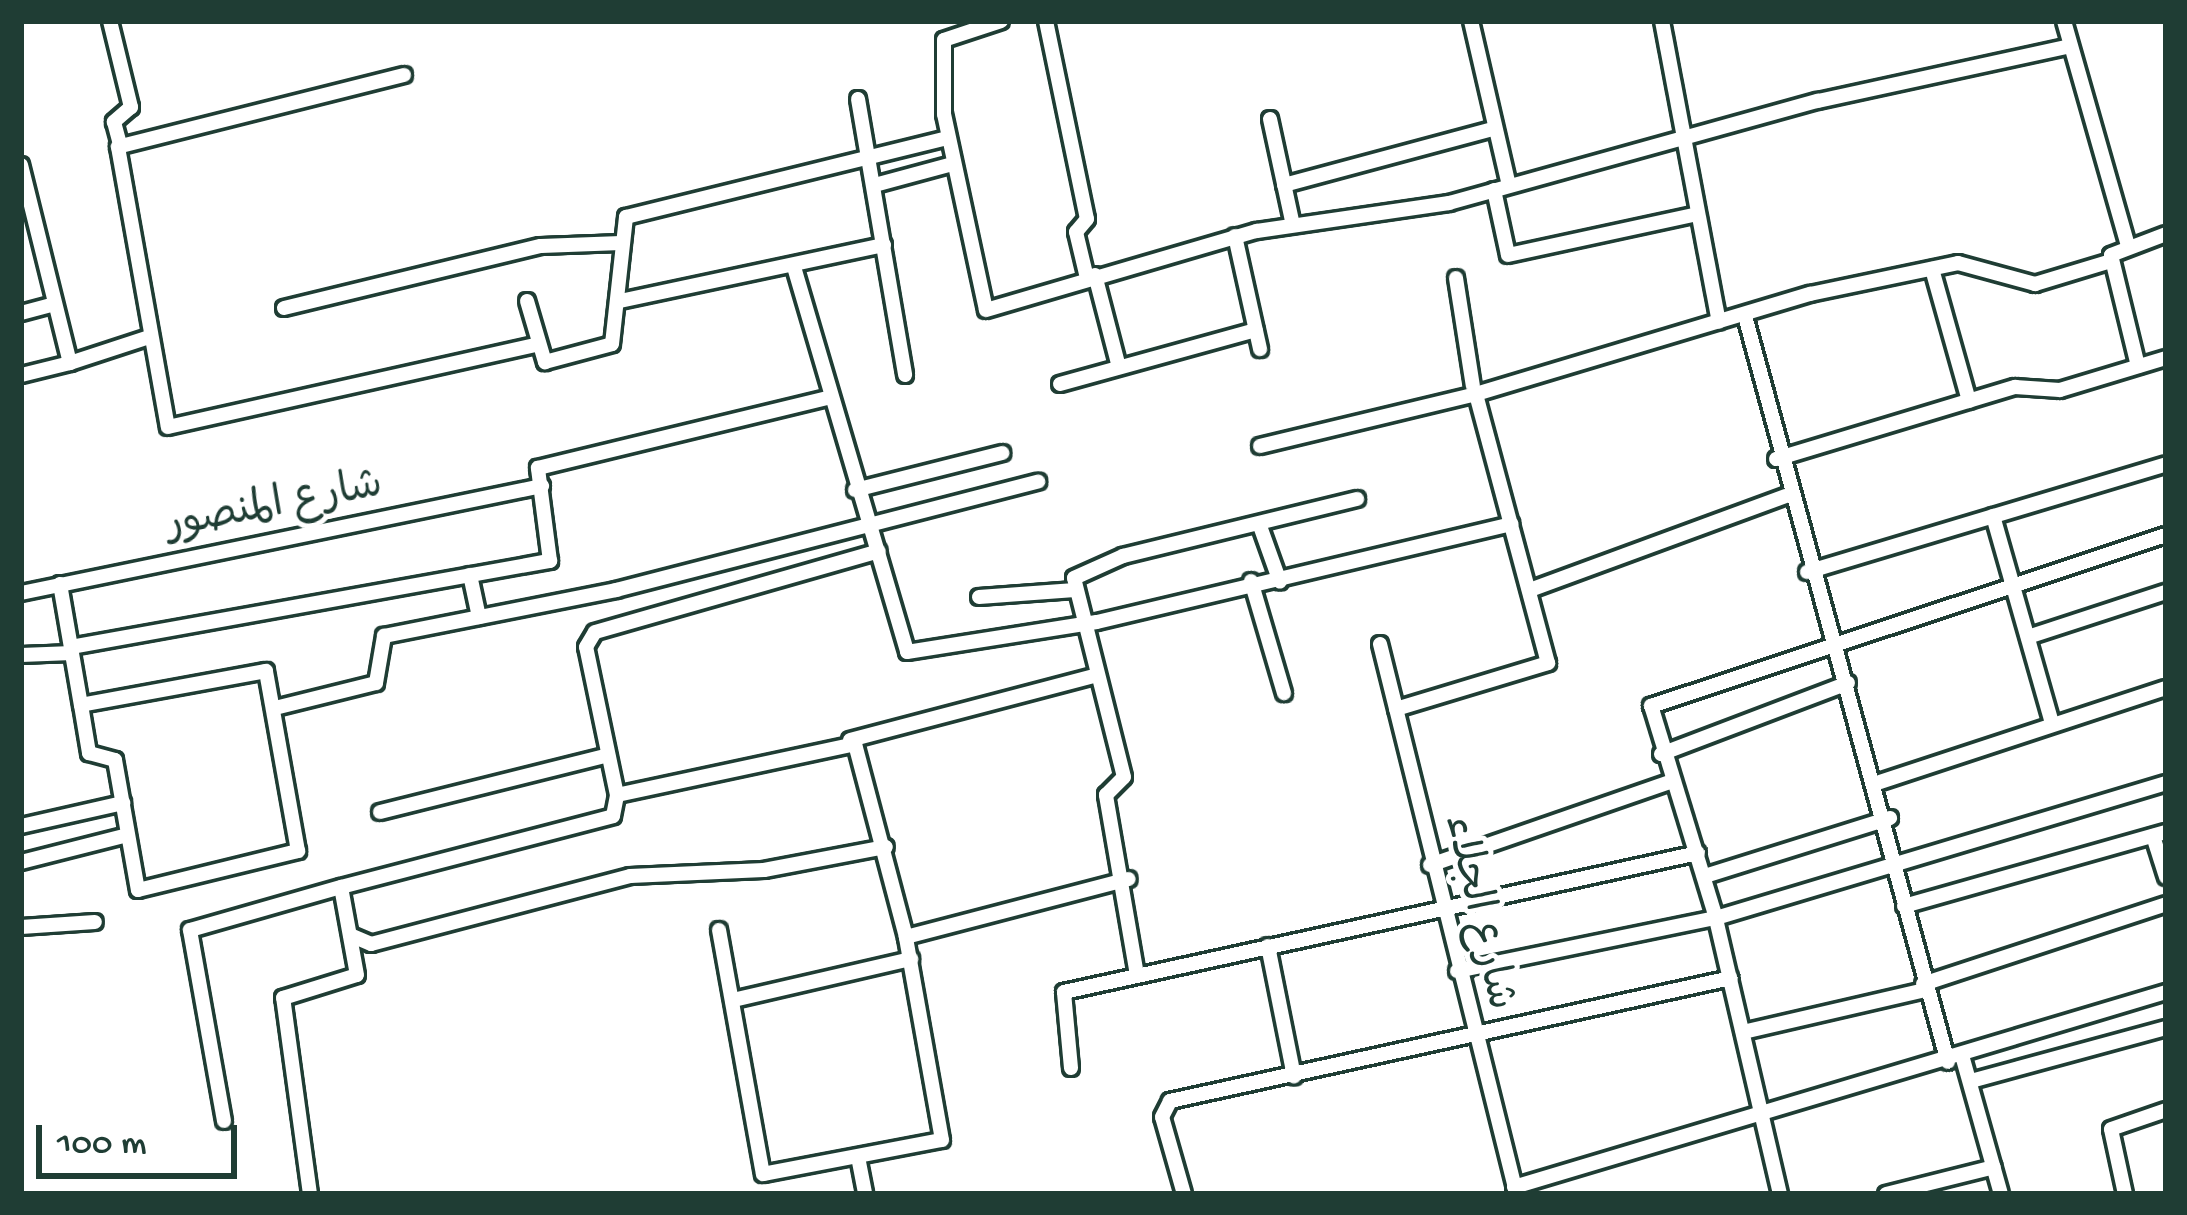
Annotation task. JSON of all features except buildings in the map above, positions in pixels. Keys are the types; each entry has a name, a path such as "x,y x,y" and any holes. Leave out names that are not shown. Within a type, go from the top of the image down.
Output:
{"street":[{"path":"110,21 131,107 114,122 146,338 173,430 538,344"},
{"path":"1001,21 946,37 948,138 983,308 1235,236 1502,188 1682,138 2070,46"},
{"path":"1046,21 1088,219 1076,232 1119,367"},
{"path":"1471,21 1493,128 1508,255 1697,214"},
{"path":"1663,21 1719,322"},
{"path":"2064,21 2128,245"},
{"path":"120,145 404,75"},
{"path":"858,100 905,375"},
{"path":"1270,119 1293,225"},
{"path":"1284,185 1493,128"},
{"path":"527,302 548,362 615,343 626,218 948,138"},
{"path":"875,184 953,164"},
{"path":"21,165 70,363"},
{"path":"1260,446 1932,269 1973,262 2035,284 2111,261 2128,245 2166,234"},
{"path":"1235,236 1260,350"},
{"path":"284,308 541,246 621,243"},
{"path":"620,301 884,245"},
{"path":"2111,261 2138,367"},
{"path":"794,267 855,490 879,550 907,652 1081,625 1251,581 1280,582 1512,524"},
{"path":"1932,269 1969,401"},
{"path":"1396,709 1544,669 1530,590 1474,390 1456,278"},
{"path":"21,313 55,304"},
{"path":"1745,316 1786,496 1890,818 1904,906 1924,987 1955,1060 1971,1082 2001,1194"},
{"path":"1060,384 1256,330"},
{"path":"21,375 146,338"},
{"path":"1776,460 1969,401 2166,358"},
{"path":"21,655 71,650 556,557 538,468 828,398"},
{"path":"855,490 1001,453"},
{"path":"1808,572 2166,464"},
{"path":"274,708 376,683 384,636 1038,482"},
{"name":"شارع المنصور","path":"21,593 542,486"},
{"path":"1530,590 1786,496"},
{"path":"1137,975 1129,879 1106,795 1124,777 1081,625 1075,590 1081,570 1358,499"},
{"path":"1993,516 2052,723"},
{"path":"1259,526 1280,582"},
{"path":"1780,1194 1705,876 1649,712 1656,702 1831,639 2166,536"},
{"path":"224,1121 190,930 614,816 617,795 591,634 879,550"},
{"path":"470,575 479,617"},
{"path":"1251,581 1284,693"},
{"path":"60,584 71,650 90,756 115,760 140,892 298,851 274,708 259,668 81,705"},
{"path":"979,597 1075,590"},
{"path":"2028,638 2166,592"},
{"name":"شارع الجلاء","path":"1380,644 1472,1040 1515,1190"},
{"path":"617,795 1096,675"},
{"path":"1661,754 1847,683"},
{"path":"1880,782 2166,688"},
{"path":"719,930 763,1174 859,1162 946,1135 886,847 850,740"},
{"path":"380,812 608,755"},
{"path":"1430,865 1670,782"},
{"path":"1457,971 1716,918 2166,783"},
{"path":"21,826 122,802"},
{"path":"1705,876 1890,818"},
{"path":"1904,906 2160,834 2166,877"},
{"path":"21,862 128,835"},
{"path":"350,935 371,944 630,876 764,871 886,847"},
{"path":"1071,1068 1057,998 1137,975 1698,853"},
{"path":"907,937 1129,879"},
{"path":"310,1194 283,998 355,978 341,887"},
{"path":"1743,1032 1924,987 2166,904"},
{"path":"21,927 95,922"},
{"path":"1268,946 1294,1076"},
{"path":"733,1000 911,959"},
{"path":"1184,1194 1165,1105 1472,1040 1731,978"},
{"path":"1515,1190 1955,1060 2166,992"},
{"path":"1971,1082 2166,1028"},
{"path":"2125,1194 2111,1129 2166,1110"},
{"path":"859,1162 865,1194"},
{"path":"1886,1194 1994,1167"}]}
